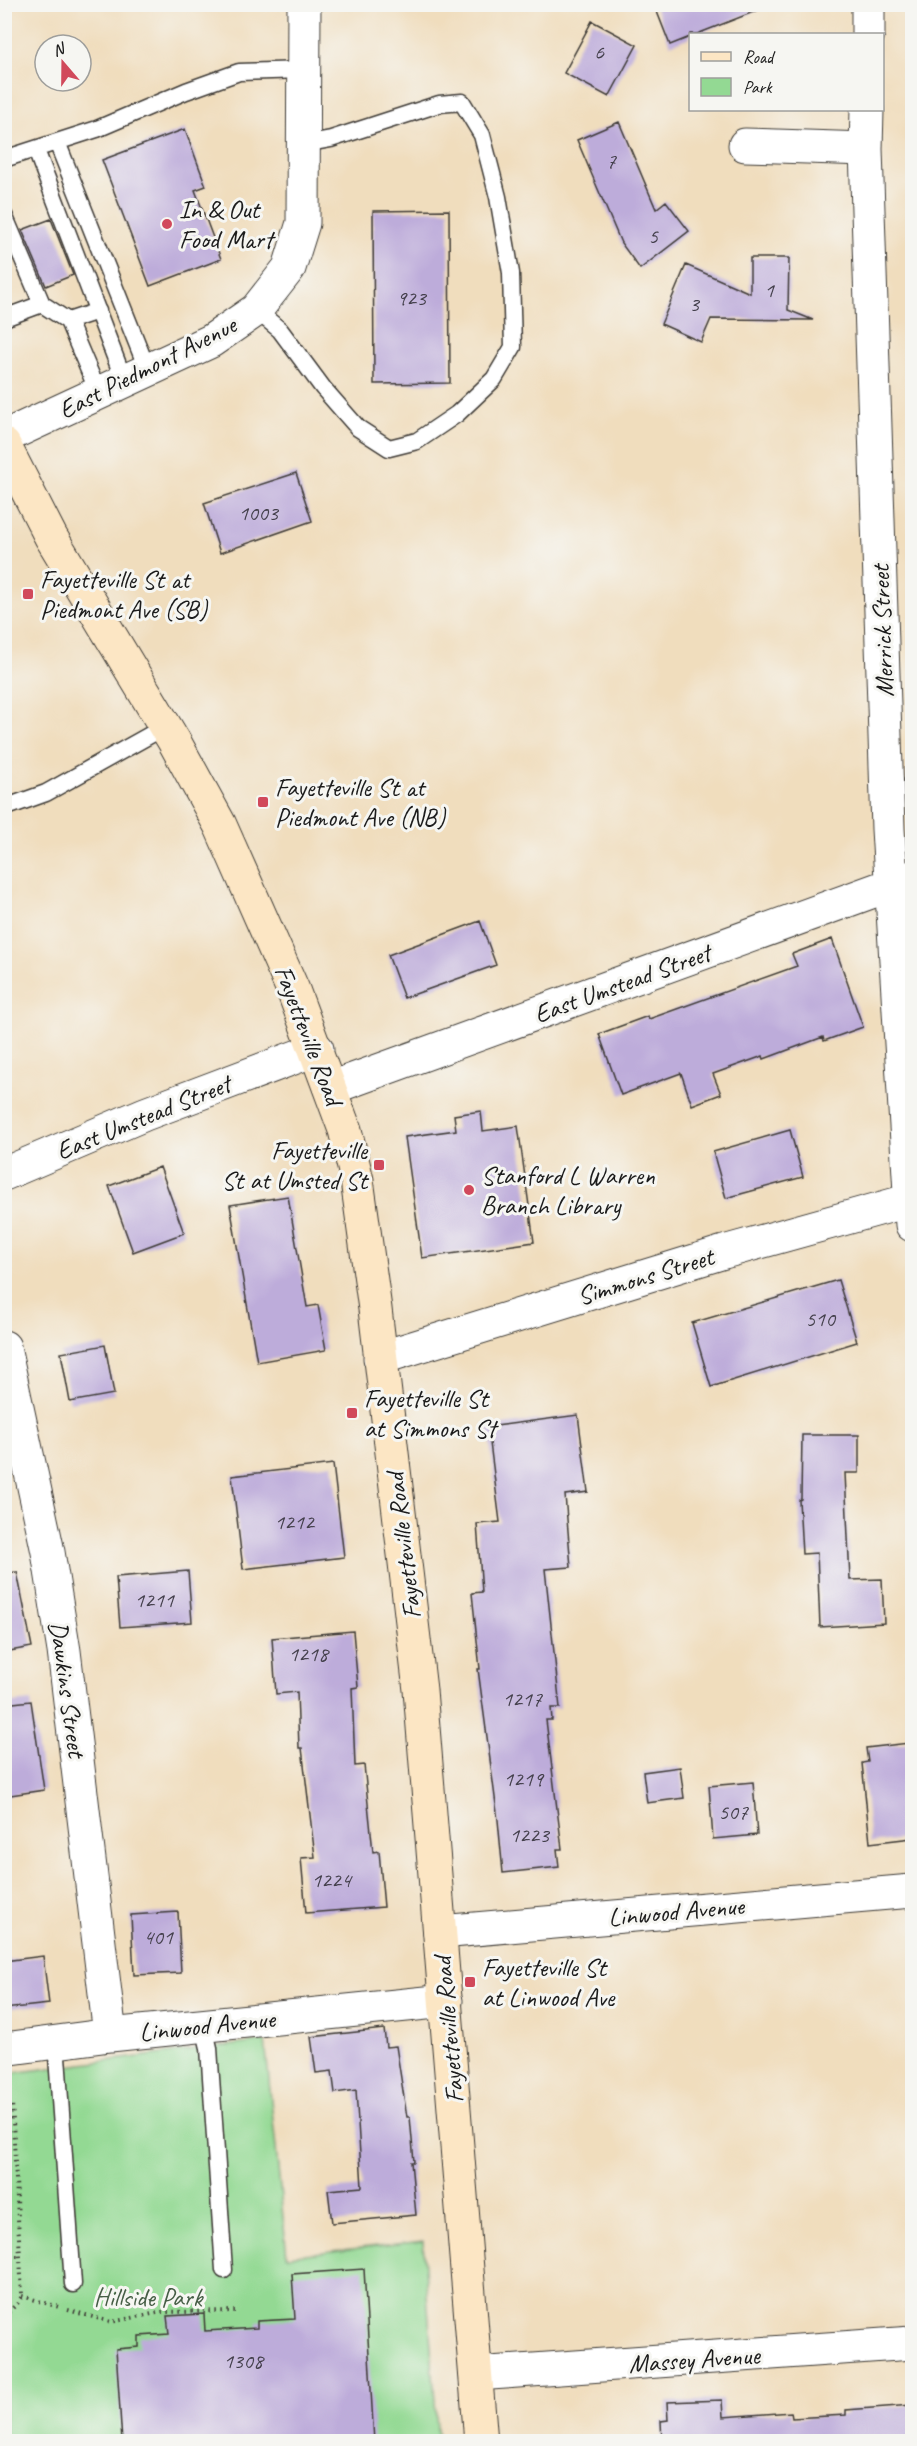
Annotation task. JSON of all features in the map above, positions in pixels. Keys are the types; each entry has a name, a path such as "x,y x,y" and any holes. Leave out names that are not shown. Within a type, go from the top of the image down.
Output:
{"main road":[{"name":"Fayetteville Road","path":"4,446 51,537 166,726 220,825 317,1049 345,1130 357,1180 420,1690 481,2442"}],"street":[{"name":"East Piedmont Avenue","path":"4,436 124,383 211,341 256,310 289,268 303,223 304,4"},
{"path":"868,4 868,33"},
{"name":"Merrick Street","path":"867,111 866,149 902,881 912,1212"},
{"path":"745,145 866,149"},
{"name":"East Umstead Street","path":"331,1088 902,881"},
{"name":"East Umstead Street","path":"4,1174 145,1114 317,1049"},
{"name":"Simmons Street","path":"380,1358 724,1252 912,1212"},
{"name":"Dawkins Street","path":"4,1347 48,1552 64,1652 110,2036"},
{"name":"Linwood Avenue","path":"440,1932 912,1891"},
{"name":"Linwood Avenue","path":"4,2049 446,2001"},
{"name":"Massey Avenue","path":"476,2374 912,2343"}],"lane":[{"path":"4,159 97,129 186,91 239,72 304,70"},
{"path":"256,310 280,330 323,388 358,428 389,448 417,441 457,414 494,379 513,347 511,273 498,197 482,135 462,102 439,104 331,139 304,144"},
{"path":"57,142 124,383"},
{"path":"36,150 124,383"},
{"path":"4,215 42,304 68,321 124,383"},
{"path":"4,318 42,304"},
{"path":"68,321 98,311"},
{"path":"4,808 46,793 166,726"},
{"path":"204,2026 208,2048 224,2270"},
{"path":"56,2042 73,2284"}],"path":[{"path":"4,2316 22,2296 12,2102"},
{"path":"4,2256 20,2256"},
{"path":"22,2296 111,2322 162,2312 238,2311"}],"green space":[{"name":"Hillside Park","path":"265,2041 287,2256 423,2241 438,2441 5,2441 4,2074"}],"building":[{"path":"654,4 769,4 769,6 700,33 689,33 689,37 670,45"},
{"path":"592,21 637,45 609,97 564,73"},
{"path":"619,122 656,209 666,201 689,231 640,269 621,243 577,140"},
{"name":"In & Out Food Mart","path":"185,129 206,186 195,190 221,259 150,286 102,160"},
{"path":"449,210 450,383 374,384 373,211"},
{"path":"51,219 73,275 46,286 22,230"},
{"path":"750,258 789,258 788,310 813,320 711,319 701,342 661,324 686,265 750,293"},
{"path":"296,473 312,521 220,553 204,503"},
{"path":"480,921 496,965 404,998 388,955"},
{"path":"832,939 863,1027 824,1041 823,1037 764,1059 763,1056 713,1074 721,1094 692,1105 681,1073 621,1095 599,1034 648,1016 649,1019 797,966 792,954"},
{"name":"Stanford L Warren Branch Library","path":"481,1111 483,1131 518,1126 534,1242 422,1258 405,1137 456,1130 454,1115"},
{"path":"790,1130 803,1177 726,1198 713,1152"},
{"path":"160,1167 184,1233 133,1252 109,1186"},
{"path":"288,1196 307,1307 318,1305 326,1350 257,1362 230,1205"},
{"path":"838,1280 857,1342 711,1387 692,1323"},
{"path":"105,1345 114,1394 70,1402 61,1353"},
{"path":"578,1415 588,1492 565,1495 571,1567 545,1569 560,1708 551,1708 552,1720 546,1720 562,1849 557,1849 559,1867 503,1873 478,1669 480,1669 472,1593 482,1592 477,1524 500,1522 488,1427"},
{"path":"802,1435 859,1435 859,1473 845,1473 850,1580 882,1579 884,1623 820,1627 817,1553 802,1554 799,1500 801,1499"},
{"path":"333,1464 344,1557 243,1569 232,1476"},
{"path":"188,1571 192,1622 120,1627 116,1577"},
{"path":"17,1572 32,1647 4,1652 4,1573"},
{"path":"353,1631 358,1687 352,1688 355,1766 364,1765 373,1852 379,1851 384,1907 306,1913 301,1858 315,1857 302,1748 299,1748 297,1692 276,1694 272,1638"},
{"path":"31,1701 44,1790 4,1796 4,1704"},
{"path":"909,1743 910,1757 912,1757 912,1838 870,1843 862,1763 868,1762 866,1748"},
{"path":"680,1767 684,1798 647,1803 643,1772"},
{"path":"753,1782 757,1835 713,1839 709,1786"},
{"path":"178,1912 181,1973 134,1975 131,1915"},
{"path":"43,1956 49,2004 4,2009 4,1961"},
{"path":"384,2029 386,2047 396,2046 407,2117 410,2117 416,2215 332,2223 328,2190 362,2187 356,2090 335,2093 332,2071 316,2073 311,2037"},
{"path":"364,2269 374,2442 122,2442 116,2349 139,2347 139,2336 169,2334 167,2316 204,2314 205,2331 257,2328 257,2321 295,2319 292,2274"},
{"path":"722,2400 723,2417 791,2412 792,2418 846,2415 846,2410 912,2405 912,2442 662,2442 661,2421 668,2420 667,2402"}],"place":[{"name":"In & Out Food Mart","path":"167,224"},
{"name":"Fayetteville St at Piedmont Ave (SB)","path":"28,594"},
{"name":"Fayetteville St at Piedmont Ave (NB)","path":"263,802"},
{"name":"Fayetteville St at Umsted St","path":"379,1165"},
{"name":"Stanford L Warren Branch Library","path":"469,1190"},
{"name":"Fayetteville St at Simmons St","path":"352,1413"},
{"name":"Fayetteville St at Linwood Ave","path":"470,1982"}]}
